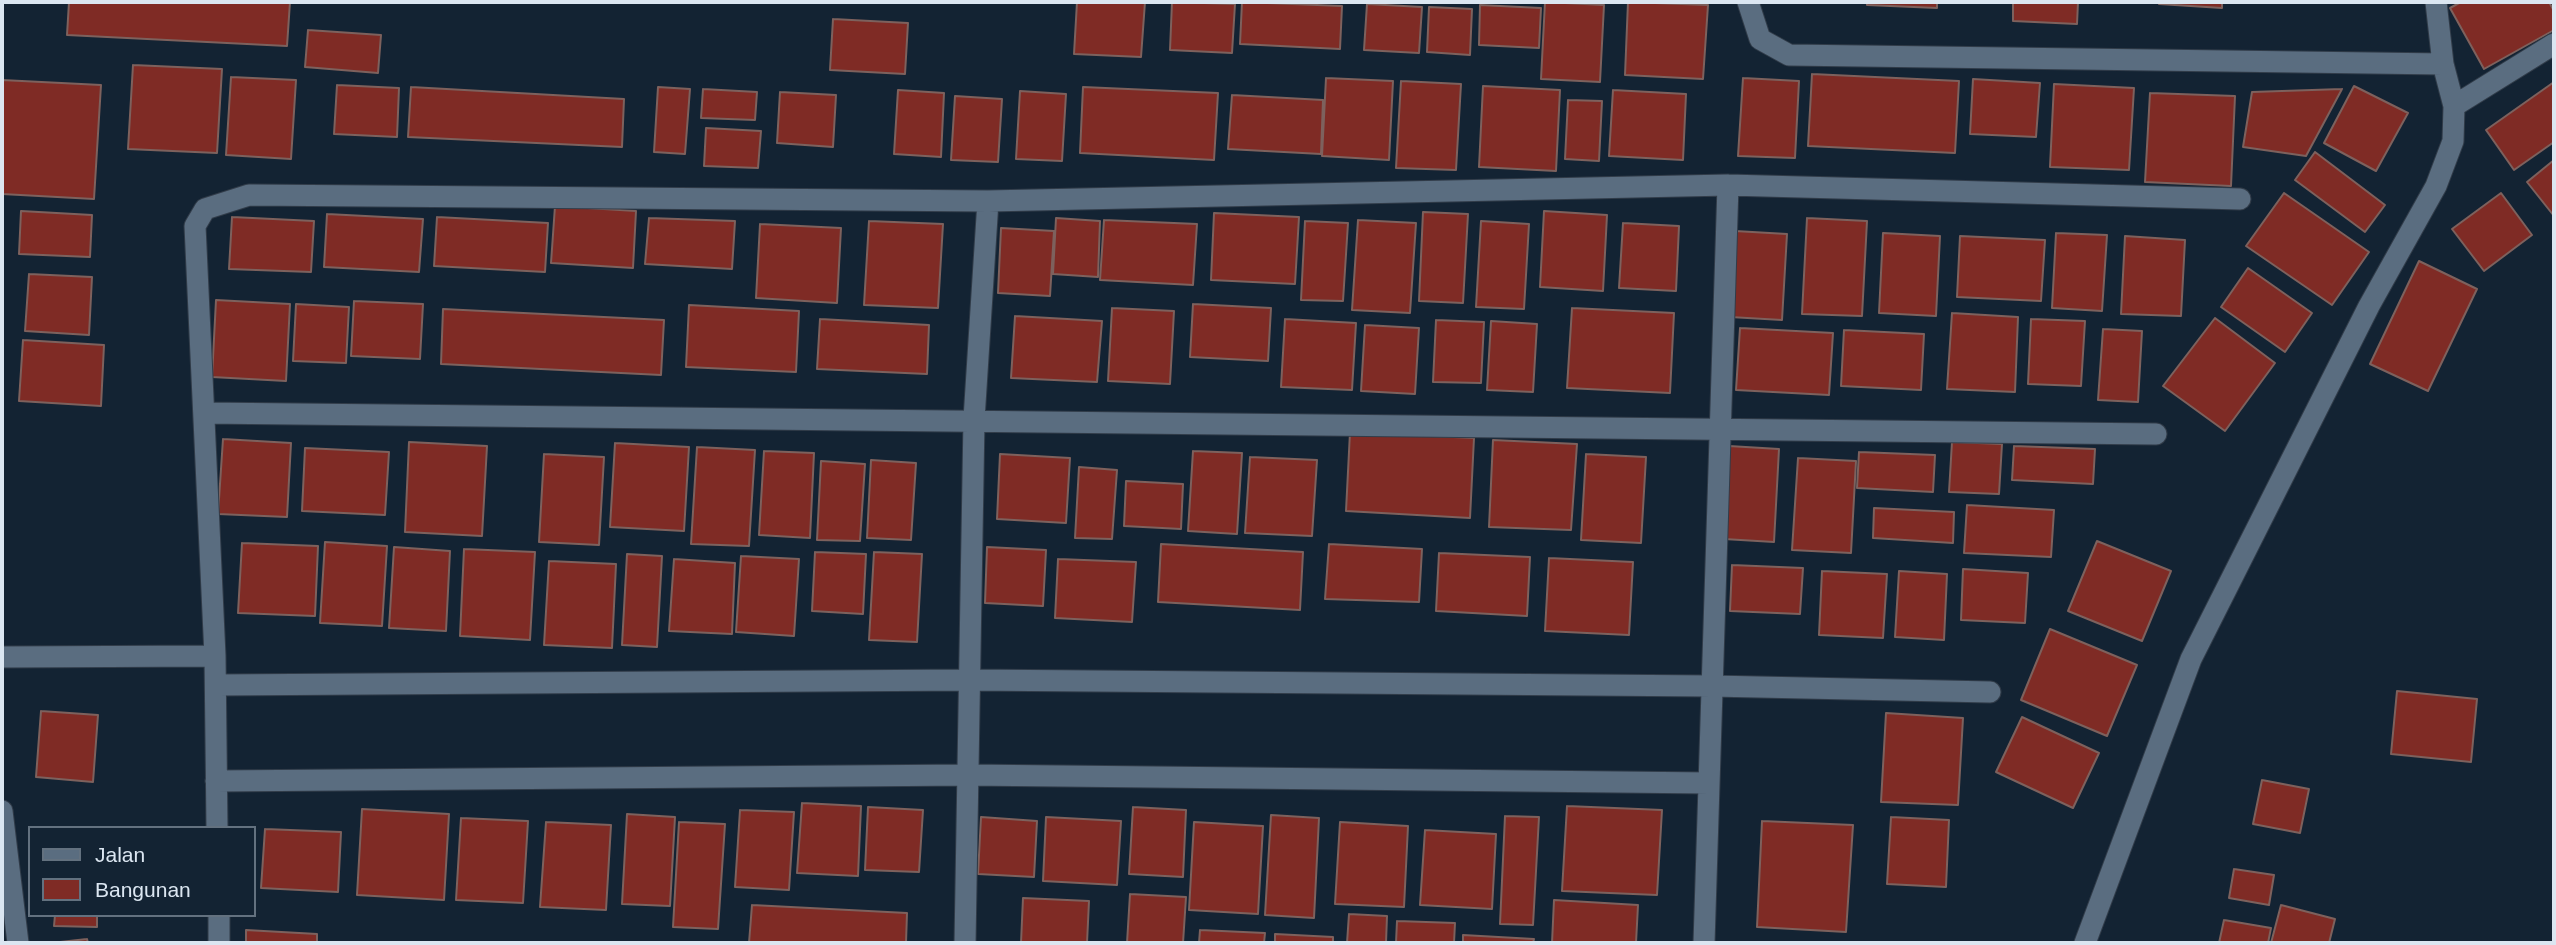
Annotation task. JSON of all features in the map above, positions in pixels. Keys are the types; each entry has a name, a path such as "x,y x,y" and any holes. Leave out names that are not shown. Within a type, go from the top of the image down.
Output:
{"street":[{"path":"1748,2 1760,39 1789,55 2443,64"},
{"path":"2085,943 2191,659 2369,306 2436,186 2453,141 2454,106 2443,64 2436,2"},
{"path":"2454,106 2554,44"},
{"path":"1704,943 1728,185"},
{"path":"217,826 217,685 195,226 205,209 249,195 988,201 1728,185 2240,199"},
{"path":"965,943 974,419 988,201"},
{"path":"204,413 974,419 2155,434"},
{"path":"2,657 215,656"},
{"path":"217,685 969,680 1712,686 1990,692"},
{"path":"216,781 968,775 1709,783"},
{"path":"2,811 18,943"},
{"path":"219,917 219,943"}],"building":[{"path":"69,2 290,2 287,46 67,35"},
{"path":"1077,2 1145,2 1141,57 1074,54"},
{"path":"1172,2 1235,4 1232,53 1170,50"},
{"path":"1242,2 1342,6 1340,49 1240,44"},
{"path":"1545,2 1604,5 1600,82 1541,79"},
{"path":"1628,2 1708,5 1703,79 1625,75"},
{"path":"1867,2 1937,2 1937,8 1867,5"},
{"path":"2013,2 2078,2 2077,24 2013,21"},
{"path":"2222,2 2222,8 2159,4"},
{"path":"2461,2 2549,2 2554,11 2554,30 2484,69 2450,8"},
{"path":"1367,4 1422,7 1419,53 1364,50"},
{"path":"1480,5 1541,8 1539,48 1479,45"},
{"path":"1429,7 1472,9 1470,55 1427,52"},
{"path":"833,19 908,23 905,74 830,70"},
{"path":"308,30 381,35 378,73 305,67"},
{"path":"133,65 222,69 217,153 128,149"},
{"path":"1812,74 1959,81 1955,153 1808,146"},
{"path":"231,77 296,80 291,159 226,155"},
{"path":"1326,78 1393,81 1389,160 1322,156"},
{"path":"1743,78 1799,81 1795,158 1738,156"},
{"path":"1973,79 2040,83 2036,137 1970,134"},
{"path":"2,80 101,85 94,199 2,194"},
{"path":"1401,81 1461,84 1456,170 1396,168"},
{"path":"2554,82 2554,142 2514,170 2486,130"},
{"path":"2054,84 2134,88 2129,170 2050,167"},
{"path":"337,85 399,88 397,137 334,134"},
{"path":"1483,86 1560,90 1556,171 1479,167"},
{"path":"2354,86 2408,113 2376,171 2324,143"},
{"path":"411,87 624,99 622,147 408,137"},
{"path":"658,87 690,89 685,154 654,152"},
{"path":"1083,87 1218,93 1214,160 1080,153"},
{"path":"703,89 757,92 755,120 701,118"},
{"path":"2342,89 2306,156 2243,147 2252,92"},
{"path":"898,90 944,93 941,157 894,154"},
{"path":"1613,90 1686,94 1683,160 1609,156"},
{"path":"1020,91 1066,94 1062,161 1016,159"},
{"path":"780,92 836,95 833,147 777,143"},
{"path":"2150,93 2235,96 2231,186 2145,182"},
{"path":"1232,95 1323,100 1321,154 1228,149"},
{"path":"955,96 1002,99 998,162 951,160"},
{"path":"1568,100 1602,101 1599,161 1565,159"},
{"path":"706,128 761,131 758,168 704,166"},
{"path":"2315,152 2385,205 2365,232 2295,180"},
{"path":"2554,160 2554,216 2527,182"},
{"path":"2284,193 2369,252 2332,305 2246,246"},
{"path":"2501,193 2532,235 2484,271 2452,229"},
{"path":"555,206 636,211 633,268 551,263"},
{"path":"21,211 92,215 90,257 19,254"},
{"path":"1544,211 1607,215 1603,291 1540,287"},
{"path":"1423,212 1468,214 1463,303 1419,301"},
{"path":"1214,213 1299,217 1295,284 1211,280"},
{"path":"327,214 423,219 419,272 324,267"},
{"path":"232,217 314,221 311,272 229,269"},
{"path":"437,217 548,223 545,272 434,266"},
{"path":"649,218 735,221 732,269 645,264"},
{"path":"1056,218 1100,221 1098,277 1053,274"},
{"path":"1807,218 1867,221 1862,316 1802,314"},
{"path":"1104,220 1197,224 1193,285 1100,280"},
{"path":"1358,220 1416,223 1410,313 1352,310"},
{"path":"869,221 943,224 938,308 864,305"},
{"path":"1305,221 1348,223 1343,301 1301,300"},
{"path":"1481,221 1529,224 1524,309 1476,307"},
{"path":"1623,223 1679,226 1676,291 1619,288"},
{"path":"760,224 841,228 837,303 756,298"},
{"path":"1001,228 1054,231 1050,296 998,293"},
{"path":"1735,231 1787,234 1782,320 1730,317"},
{"path":"1883,233 1940,236 1936,316 1879,313"},
{"path":"2056,233 2107,235 2102,311 2052,308"},
{"path":"1960,236 2045,240 2041,301 1957,297"},
{"path":"2125,236 2185,240 2181,316 2121,314"},
{"path":"2419,261 2477,289 2428,391 2370,364"},
{"path":"2248,268 2312,313 2285,352 2221,307"},
{"path":"29,274 92,277 89,335 25,331"},
{"path":"216,300 290,304 286,381 212,377"},
{"path":"354,301 423,304 420,359 351,356"},
{"path":"296,304 349,307 346,363 293,361"},
{"path":"1193,304 1271,308 1268,361 1190,357"},
{"path":"689,305 799,311 796,372 686,367"},
{"path":"1112,308 1174,311 1170,384 1108,381"},
{"path":"1572,308 1674,313 1670,393 1567,388"},
{"path":"443,309 664,320 661,375 441,364"},
{"path":"1952,313 2018,317 2015,392 1947,389"},
{"path":"1015,316 1102,321 1097,382 1011,378"},
{"path":"2215,318 2275,363 2225,431 2163,386"},
{"path":"820,319 929,325 927,374 817,369"},
{"path":"1285,319 1356,323 1352,390 1281,387"},
{"path":"2031,319 2085,321 2081,386 2028,384"},
{"path":"1436,320 1484,322 1481,383 1433,382"},
{"path":"1491,321 1537,324 1533,392 1487,390"},
{"path":"1365,325 1419,328 1415,394 1361,391"},
{"path":"1740,328 1833,333 1829,395 1736,390"},
{"path":"2103,329 2142,331 2138,402 2098,400"},
{"path":"1844,330 1924,334 1921,390 1841,386"},
{"path":"23,340 104,345 101,406 19,401"},
{"path":"1350,432 1474,438 1470,518 1346,511"},
{"path":"223,439 291,443 287,517 218,514"},
{"path":"1493,440 1577,444 1571,530 1489,527"},
{"path":"409,442 487,446 482,536 405,532"},
{"path":"1952,442 2002,444 1999,494 1949,492"},
{"path":"615,443 689,447 684,531 610,527"},
{"path":"1729,446 1779,449 1774,542 1724,539"},
{"path":"2014,446 2095,449 2093,484 2012,480"},
{"path":"697,447 755,450 749,546 691,544"},
{"path":"305,448 389,452 385,515 302,511"},
{"path":"764,451 814,453 810,538 759,535"},
{"path":"1193,451 1242,453 1237,534 1188,531"},
{"path":"1859,452 1935,455 1933,492 1857,488"},
{"path":"544,454 604,457 599,545 539,542"},
{"path":"1000,454 1070,458 1066,523 997,519"},
{"path":"1586,454 1646,457 1641,543 1581,540"},
{"path":"1250,457 1317,460 1312,536 1245,533"},
{"path":"1798,458 1856,461 1851,553 1792,550"},
{"path":"871,460 916,463 911,540 867,538"},
{"path":"821,461 865,464 860,541 817,540"},
{"path":"1079,467 1117,470 1112,539 1075,538"},
{"path":"1126,481 1183,484 1181,529 1124,526"},
{"path":"1967,505 2054,510 2051,557 1964,553"},
{"path":"1874,508 1954,512 1953,543 1873,538"},
{"path":"2097,541 2171,571 2142,641 2068,611"},
{"path":"325,542 387,546 382,626 320,623"},
{"path":"242,543 318,546 315,616 238,613"},
{"path":"1161,544 1303,552 1300,610 1158,602"},
{"path":"1329,544 1422,549 1419,602 1325,599"},
{"path":"394,547 450,551 446,631 389,628"},
{"path":"987,547 1046,550 1043,606 985,603"},
{"path":"464,549 535,552 530,640 460,636"},
{"path":"815,552 866,554 863,614 812,611"},
{"path":"874,552 922,554 917,642 869,640"},
{"path":"1439,553 1530,557 1527,616 1436,611"},
{"path":"627,554 662,556 657,647 622,645"},
{"path":"741,556 799,559 794,636 736,632"},
{"path":"1549,558 1633,562 1629,635 1545,631"},
{"path":"674,559 735,563 732,634 669,631"},
{"path":"1058,559 1136,562 1132,622 1055,618"},
{"path":"549,561 616,564 612,648 544,645"},
{"path":"1732,565 1803,568 1800,614 1730,611"},
{"path":"1963,569 2028,573 2025,623 1961,620"},
{"path":"1822,571 1887,574 1883,638 1819,635"},
{"path":"1899,571 1947,574 1944,640 1895,637"},
{"path":"2050,629 2137,665 2107,736 2021,700"},
{"path":"2397,691 2477,699 2471,762 2391,754"},
{"path":"41,711 98,715 93,782 36,777"},
{"path":"1886,713 1963,718 1958,805 1881,802"},
{"path":"2022,717 2099,753 2073,808 1996,772"},
{"path":"2262,780 2309,789 2300,833 2253,824"},
{"path":"802,803 861,806 858,876 797,873"},
{"path":"1567,806 1662,810 1657,895 1562,891"},
{"path":"868,807 923,810 919,872 865,870"},
{"path":"1133,807 1186,810 1183,877 1129,874"},
{"path":"362,809 449,814 444,900 357,895"},
{"path":"740,810 794,812 789,890 735,887"},
{"path":"627,814 675,817 670,906 622,904"},
{"path":"1271,815 1319,818 1314,918 1265,915"},
{"path":"1505,816 1539,817 1533,925 1500,924"},
{"path":"981,817 1037,821 1034,877 978,874"},
{"path":"1046,817 1121,821 1117,885 1043,881"},
{"path":"1891,817 1949,820 1946,887 1887,884"},
{"path":"461,818 528,821 523,903 456,900"},
{"path":"1762,821 1853,825 1846,932 1757,927"},
{"path":"546,822 611,825 606,910 540,907"},
{"path":"679,822 725,824 718,929 673,927"},
{"path":"1194,822 1263,826 1258,914 1189,910"},
{"path":"1340,822 1408,826 1404,907 1335,904"},
{"path":"265,829 341,832 338,892 261,888"},
{"path":"1425,830 1496,834 1492,909 1420,905"},
{"path":"2234,869 2274,875 2269,905 2229,898"},
{"path":"1130,894 1186,897 1183,943 1127,943"},
{"path":"1023,898 1089,901 1087,943 1021,943"},
{"path":"1554,900 1638,905 1636,943 1552,943"},
{"path":"752,905 907,913 906,943 749,943"},
{"path":"2281,905 2335,919 2329,943 2271,943"},
{"path":"1349,914 1387,916 1386,943 1347,943"},
{"path":"55,917 97,917 97,927 54,926"},
{"path":"2224,920 2271,928 2268,943 2219,943"},
{"path":"1397,921 1455,923 1454,943 1396,943"},
{"path":"246,930 317,934 317,943 246,943"},
{"path":"1200,930 1265,933 1264,943 1199,943"},
{"path":"1275,934 1333,937 1333,943 1275,943"},
{"path":"1463,935 1534,939 1533,943 1463,943"},
{"path":"87,939 88,943 51,943"}]}
